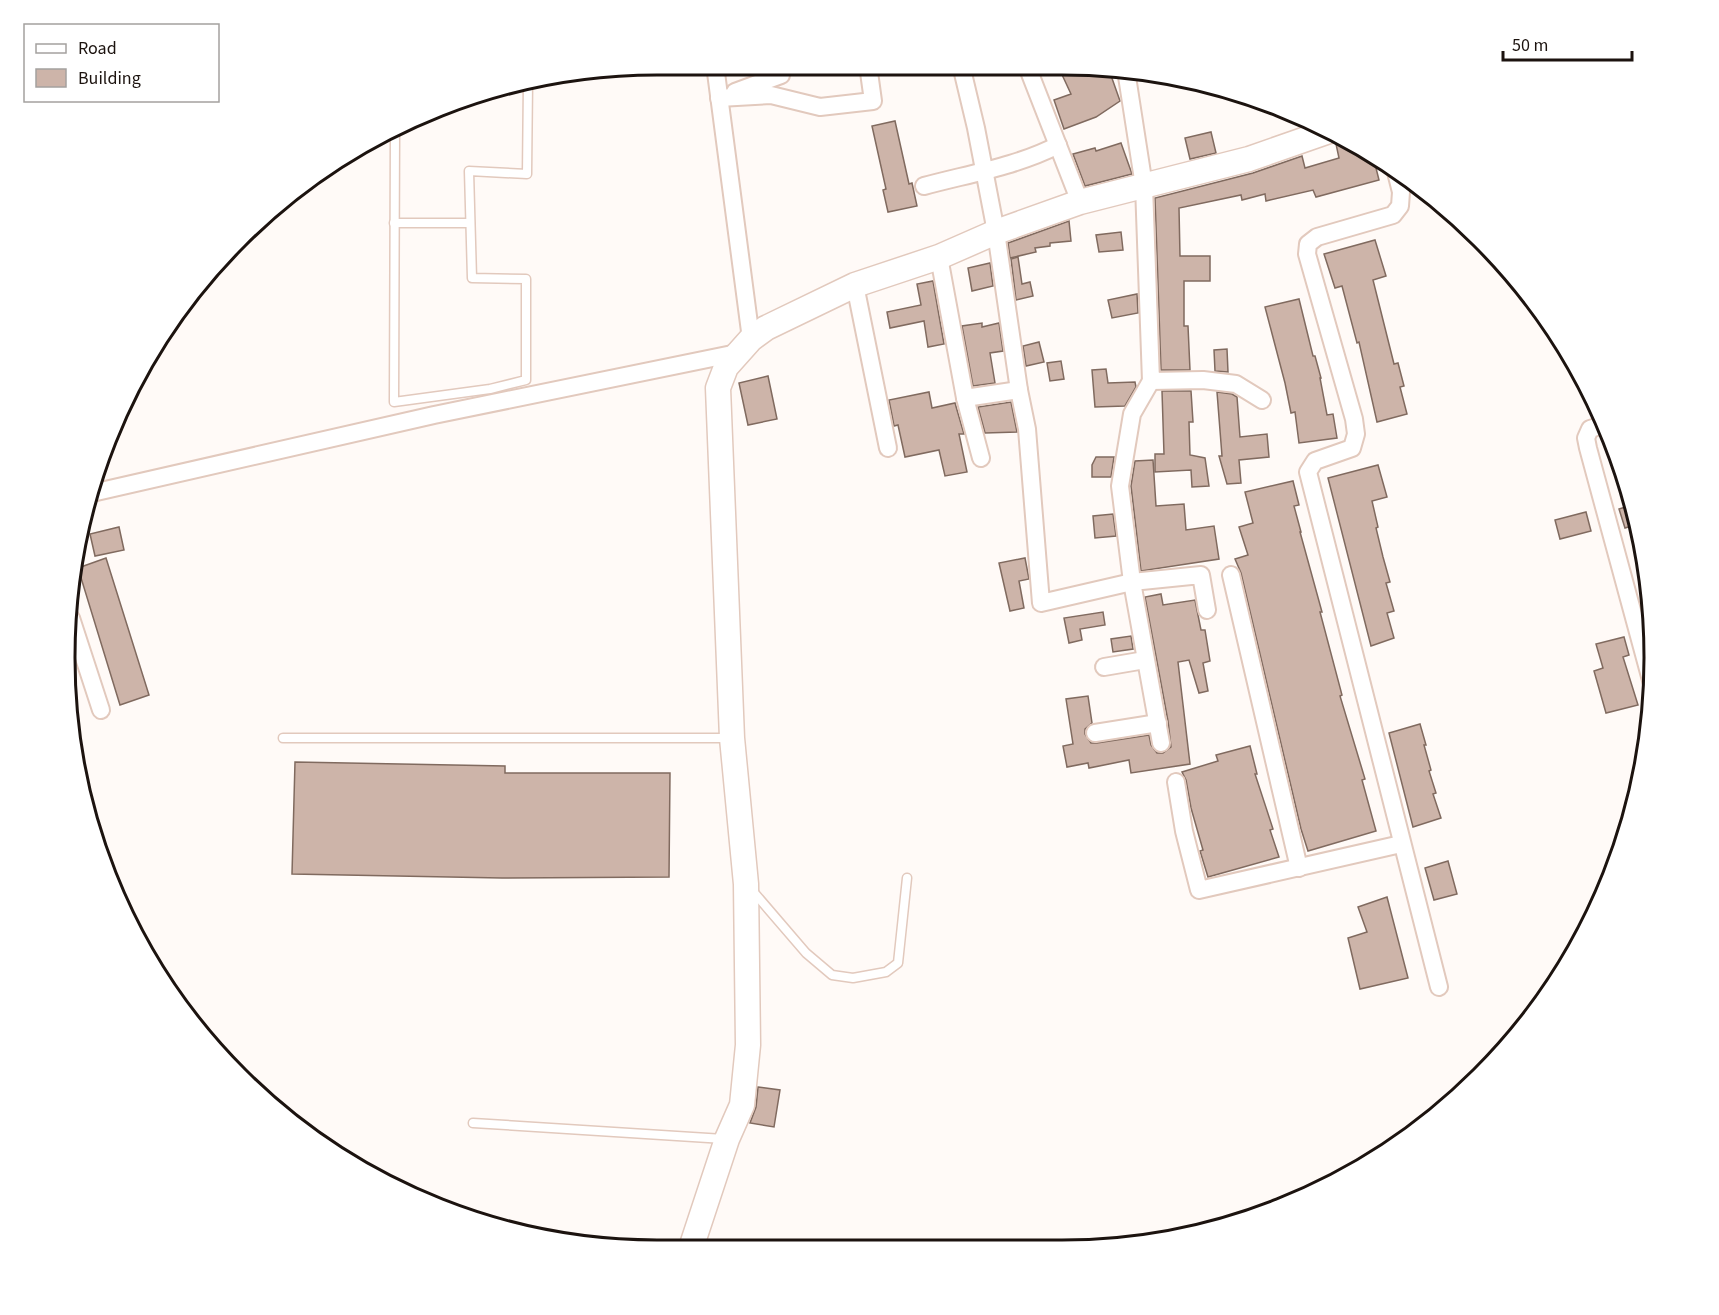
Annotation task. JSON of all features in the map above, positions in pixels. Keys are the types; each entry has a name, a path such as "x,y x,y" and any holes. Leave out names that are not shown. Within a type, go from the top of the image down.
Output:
{"main road":[{"path":"694,1240 727,1139 742,1105 747,1045 746,884 732,738 718,388 726,367 744,346 766,328 855,285 939,257 996,232 1080,202 1249,159 1318,135"}],"street":[{"path":"100,490 434,415 491,396 744,346 716,75"},
{"path":"719,98 781,75"},
{"path":"719,98 771,95 820,107 873,101 869,75"},
{"path":"963,75 996,232 1019,390 1027,429 1041,603 1132,582 1201,575 1206,610"},
{"path":"1031,75 1080,202"},
{"path":"1127,79 1144,186 1151,381 1132,414 1120,486 1132,582 1161,743"},
{"path":"924,186 1039,155 1058,145"},
{"path":"1399,183 1400,206 1393,214 1317,237 1308,244 1307,254 1354,419 1356,434 1352,448 1315,461 1308,472 1439,987"},
{"path":"939,257 965,398 981,458"},
{"path":"855,285 888,448"},
{"path":"1151,381 1203,380 1236,384 1262,400"},
{"path":"965,398 1019,390"},
{"path":"1596,427 1590,429 1586,438 1588,448 1644,654"},
{"path":"1231,575 1299,868"},
{"path":"76,632 101,710"},
{"path":"1104,667 1145,660"},
{"path":"1095,733 1158,723"},
{"path":"1176,782 1186,841 1199,890 1401,844"}],"lane":[{"path":"394,138 394,402 491,396 526,380 526,279 472,278 469,171 527,174 528,90"},
{"path":"394,223 470,223"},
{"path":"283,738 732,738"},
{"path":"746,884 806,953 832,975 853,978 886,972 898,963 907,878"},
{"path":"473,1123 727,1139"}],"building":[{"path":"1062,75 1112,77 1120,101 1096,117 1064,129 1054,100 1071,94"},
{"path":"895,121 909,184 912,183 917,206 888,212 883,190 886,189 872,126"},
{"path":"1211,132 1216,153 1190,159 1185,138"},
{"path":"1121,143 1132,174 1085,186 1073,154 1095,148 1096,151"},
{"path":"1336,144 1376,167 1379,180 1316,197 1313,190 1266,201 1265,194 1242,200 1241,195 1179,208 1180,256 1210,256 1210,281 1184,281 1184,326 1188,326 1190,370 1161,370 1155,198 1253,173 1302,156 1305,168 1339,158"},
{"path":"1069,221 1071,241 1050,243 1050,246 1035,248 1036,252 1010,258 1008,243"},
{"path":"1121,232 1123,250 1099,252 1096,235"},
{"path":"1375,240 1386,276 1373,280 1394,364 1398,363 1404,386 1400,387 1407,414 1377,422 1359,342 1357,343 1342,286 1335,288 1324,254"},
{"path":"1018,257 1022,284 1030,282 1033,296 1016,300 1011,259"},
{"path":"990,263 993,286 972,291 968,268"},
{"path":"933,281 944,344 928,347 924,321 890,328 887,312 921,305 917,284"},
{"path":"1137,294 1138,313 1112,318 1108,300"},
{"path":"1299,299 1313,356 1315,356 1321,378 1327,415 1333,414 1337,438 1299,443 1295,412 1291,413 1265,307"},
{"path":"982,323 982,327 999,323 1003,351 990,353 995,383 973,386 962,326"},
{"path":"1039,342 1044,362 1026,366 1023,346"},
{"path":"1227,349 1228,372 1215,371 1214,350"},
{"path":"1061,361 1064,379 1050,381 1047,363"},
{"path":"1106,369 1108,383 1135,382 1136,387 1125,406 1095,407 1092,370"},
{"path":"768,376 777,419 748,425 739,383"},
{"path":"1162,391 1191,391 1193,422 1189,422 1190,455 1205,458 1209,486 1192,487 1191,470 1155,472 1155,454 1164,454"},
{"path":"929,392 932,408 955,403 964,434 959,434 967,472 945,476 939,450 905,457 898,425 894,426 889,400"},
{"path":"1217,392 1237,397 1240,437 1267,434 1269,457 1239,460 1241,483 1227,484 1219,456 1222,456"},
{"path":"1011,402 1017,432 985,433 978,407"},
{"path":"1096,457 1114,457 1111,477 1092,477 1092,465"},
{"path":"1153,460 1156,506 1184,504 1186,530 1214,526 1219,559 1141,571 1131,486 1135,461"},
{"path":"1378,465 1387,497 1372,501 1378,527 1376,528 1390,582 1386,583 1394,611 1387,613 1394,638 1371,646 1328,478"},
{"path":"1293,481 1299,505 1294,506 1300,532 1322,612 1320,612 1342,695 1340,696 1365,779 1362,780 1376,831 1308,851 1241,573 1235,559 1248,555 1239,527 1253,523 1245,492"},
{"path":"1624,507 1629,527 1625,528 1619,509"},
{"path":"1586,512 1591,531 1560,539 1555,520"},
{"path":"1113,514 1116,536 1095,538 1093,516"},
{"path":"119,527 124,550 95,556 90,534"},
{"path":"106,558 149,695 120,705 81,577 82,566"},
{"path":"1025,558 1029,579 1019,581 1024,608 1010,611 999,563"},
{"path":"1161,594 1163,605 1195,600 1201,630 1205,630 1210,661 1203,663 1208,691 1199,693 1189,660 1178,662 1190,764 1131,773 1129,760 1089,768 1088,763 1067,767 1063,746 1073,744 1066,699 1088,696 1092,723 1085,729 1085,734 1091,743 1149,735 1151,745 1157,753 1163,753 1171,747 1145,597"},
{"path":"1103,612 1105,625 1080,629 1082,640 1069,643 1064,618"},
{"path":"1131,636 1133,649 1113,652 1111,639"},
{"path":"1624,637 1629,655 1623,657 1638,705 1606,713 1594,671 1603,668 1596,644"},
{"path":"1420,724 1431,770 1429,771 1436,793 1433,794 1441,818 1413,827 1389,733"},
{"path":"1250,746 1257,774 1255,774 1273,829 1270,830 1279,857 1208,877 1200,851 1203,850 1186,780 1182,772 1218,761 1216,755"},
{"path":"295,762 505,766 505,773 670,773 669,877 502,878 292,874"},
{"path":"1448,861 1457,894 1434,900 1425,868"},
{"path":"1387,897 1408,978 1360,989 1348,938 1367,932 1358,907"},
{"path":"758,1087 780,1090 774,1127 750,1123 756,1107"}]}
